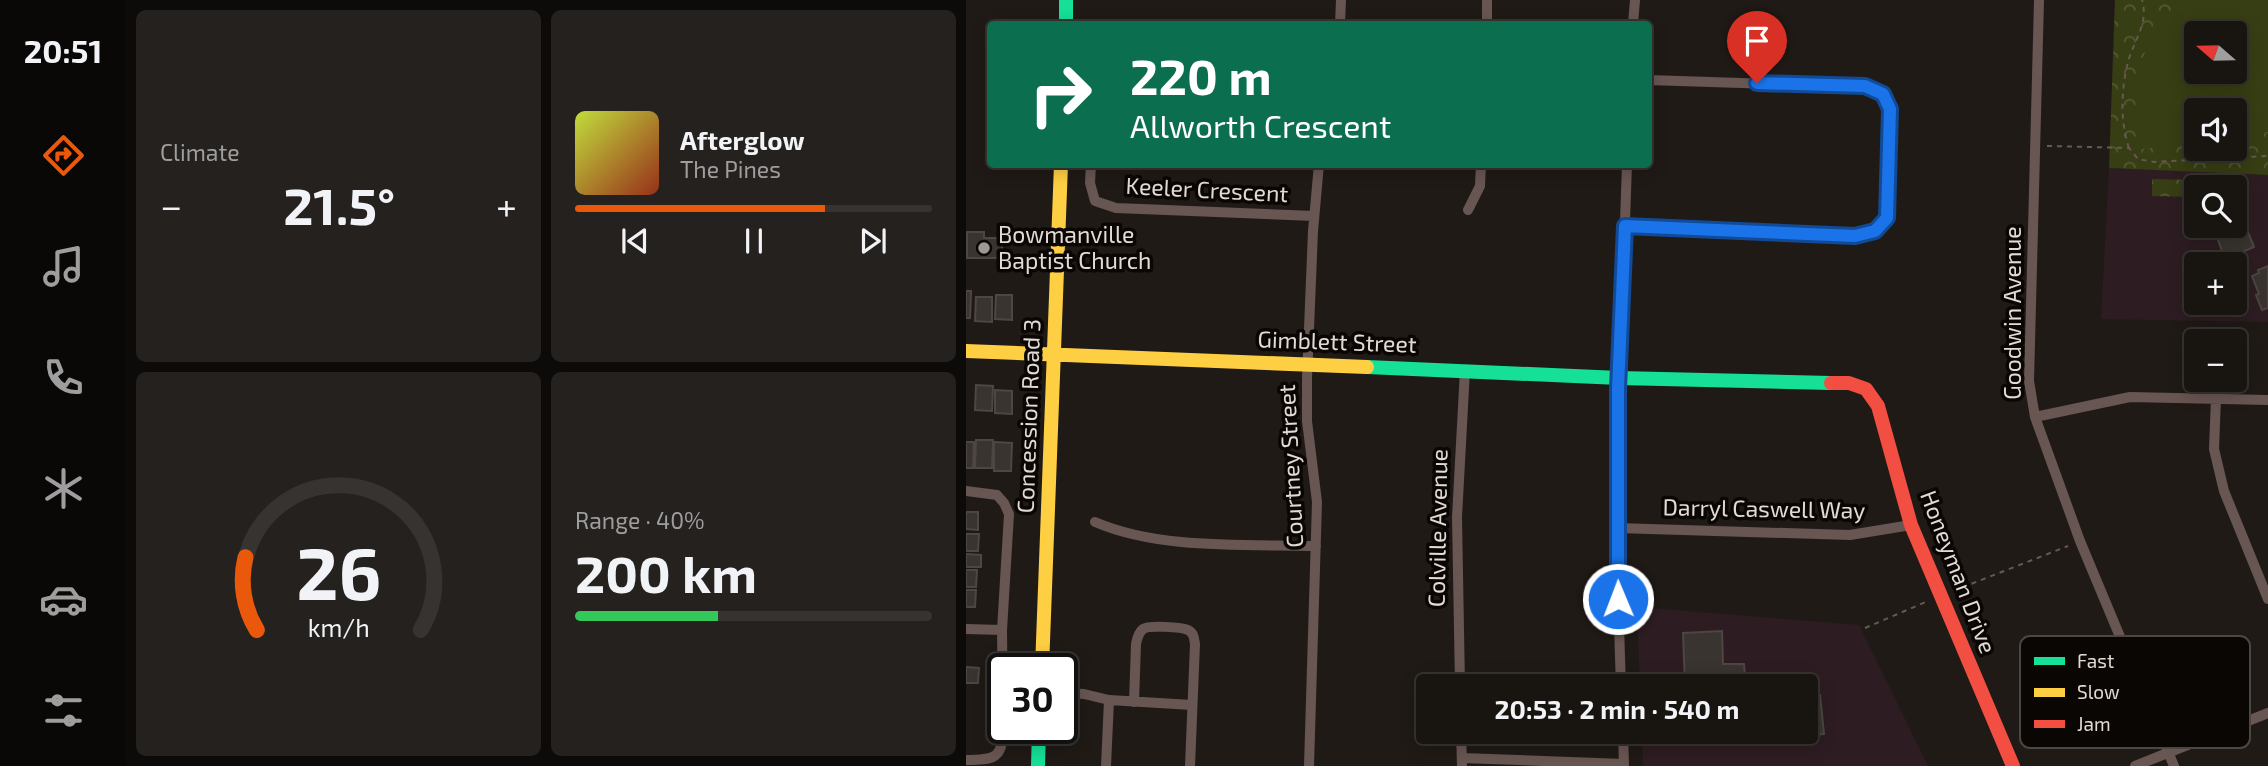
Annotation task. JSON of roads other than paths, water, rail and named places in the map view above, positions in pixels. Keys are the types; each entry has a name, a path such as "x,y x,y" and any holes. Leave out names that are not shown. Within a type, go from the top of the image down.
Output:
{"street":[{"path":"1066,0 1066,21"},
{"path":"1340,21 1341,0"},
{"path":"1486,21 1488,0"},
{"path":"1633,21 1634,0"},
{"name":"Goodwin Avenue","path":"2039,0 2029,381 2035,417 2080,541 2120,636"},
{"path":"1625,226 1855,236 1875,231 1887,218 1890,109 1883,94 1865,86 1652,80"},
{"name":"Concession Road 3","path":"1043,653 1060,168"},
{"name":"Keeler Crescent","path":"1091,168 1090,183 1095,201 1116,208 1314,216"},
{"name":"Courtney Street","path":"1309,766 1317,502 1307,421 1314,216 1319,168"},
{"path":"1468,210 1480,186 1481,168"},
{"path":"1621,674 1617,528 1619,378 1628,168"},
{"name":"Gimblett Street","path":"966,351 1619,378"},
{"name":"Colville Avenue","path":"1460,674 1457,517 1465,370"},
{"name":"Honeyman Drive","path":"1619,378 1849,383 1866,389 1878,406 1911,525 2013,766"},
{"path":"2035,417 2130,397 2268,400"},
{"path":"2216,398 2214,449 2224,491 2268,599"},
{"path":"966,491 997,495 1009,514 1002,653"},
{"path":"1095,522 1112,529 1178,542 1316,546"},
{"name":"Darryl Caswell Way","path":"1617,528 1850,535 1911,525"},
{"path":"1134,702 1137,636 1149,627 1184,628 1191,632 1194,637 1190,766"},
{"path":"966,629 1002,630"},
{"path":"1078,694 1109,701 1192,705"},
{"path":"1106,766 1109,701"},
{"path":"2250,720 2268,713"},
{"path":"966,760 995,757 1003,744"},
{"path":"1038,766 1039,744"},
{"path":"1461,744 1462,762 1624,765 1623,744"},
{"name":"Goodwin Avenue","path":"2168,748 2174,766"},
{"path":"2135,766 2182,748"}],"place":[{"name":"Bowmanville Baptist Church","path":"984,248"}]}
